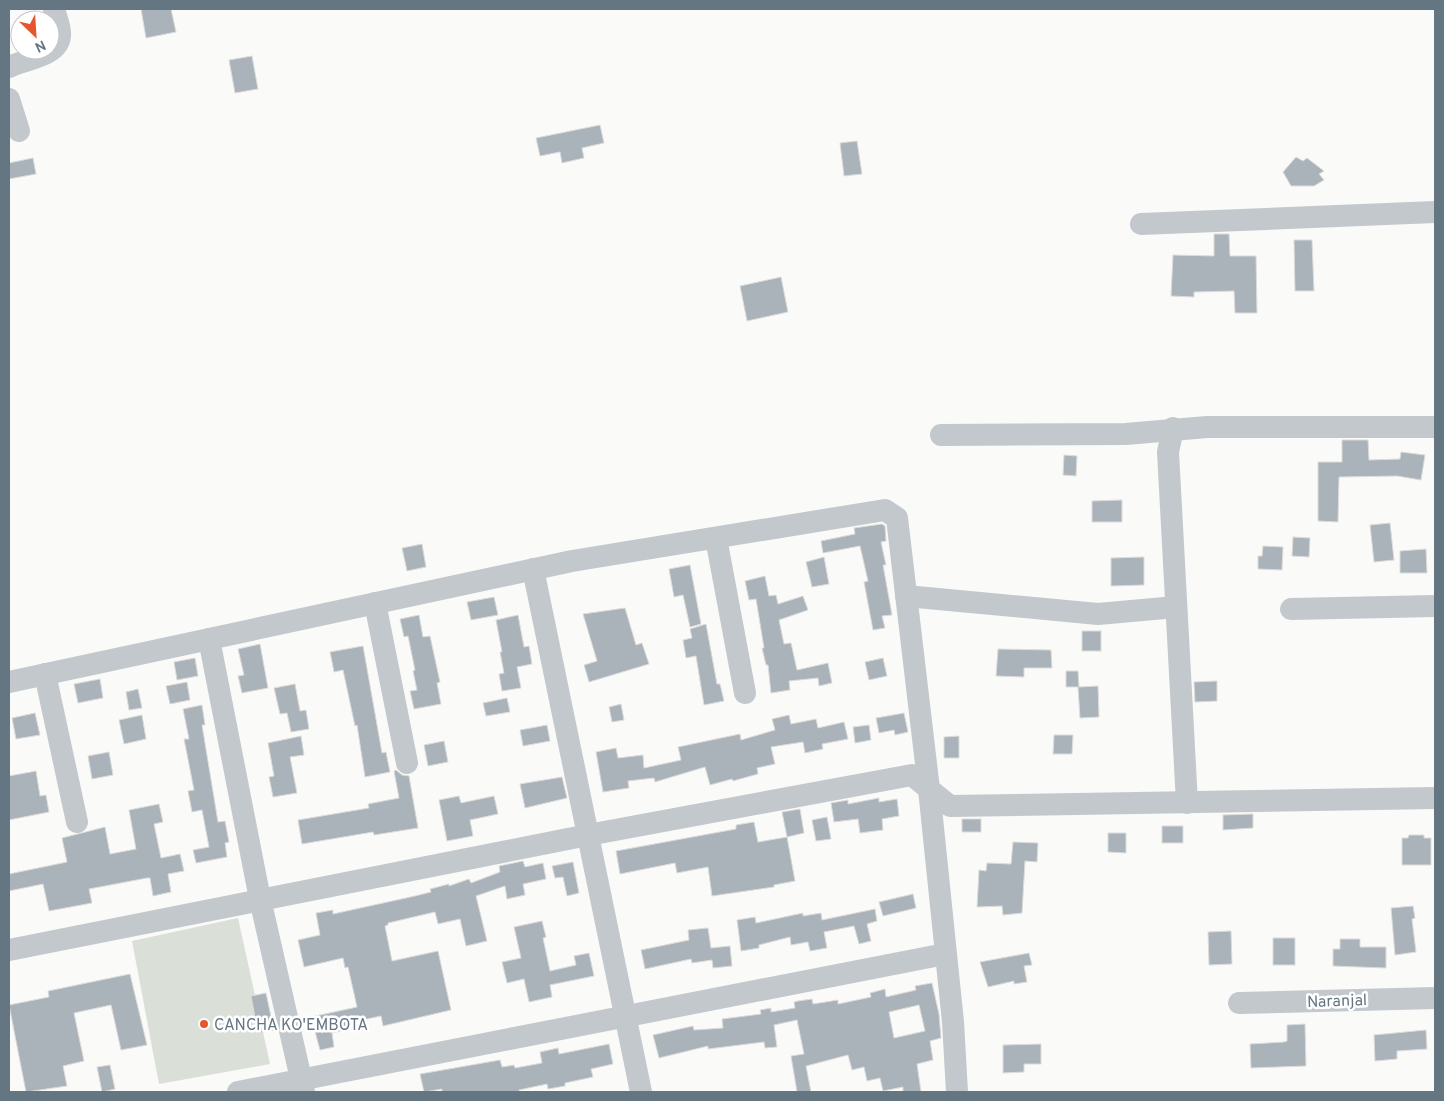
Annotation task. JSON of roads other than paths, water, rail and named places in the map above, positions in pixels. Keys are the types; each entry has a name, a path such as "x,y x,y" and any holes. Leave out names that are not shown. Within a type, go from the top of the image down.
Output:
{"street":[{"path":"9,67 52,50 59,42 60,34 54,9"},
{"path":"9,99 19,131"},
{"path":"1141,224 1435,212"},
{"path":"941,435 1126,434 1173,428 1435,426"},
{"path":"1173,428 1168,452 1188,803"},
{"path":"9,682 533,569 885,510 897,518 929,789 944,954 953,1022 957,1092"},
{"path":"716,538 745,693"},
{"path":"533,569 641,1092"},
{"path":"906,596 1098,614 1176,607"},
{"path":"375,604 407,763"},
{"path":"1291,608 1435,606"},
{"path":"209,639 260,898 303,1086"},
{"path":"45,674 77,822"},
{"path":"9,950 260,898 912,775 950,806 1435,798"},
{"path":"238,1092 303,1086 625,1017 944,954"},
{"name":"Naranjal","path":"1239,1003 1435,998"}],"place":[{"name":"CANCHA KO'EMBOTA","path":"204,1024"}]}
